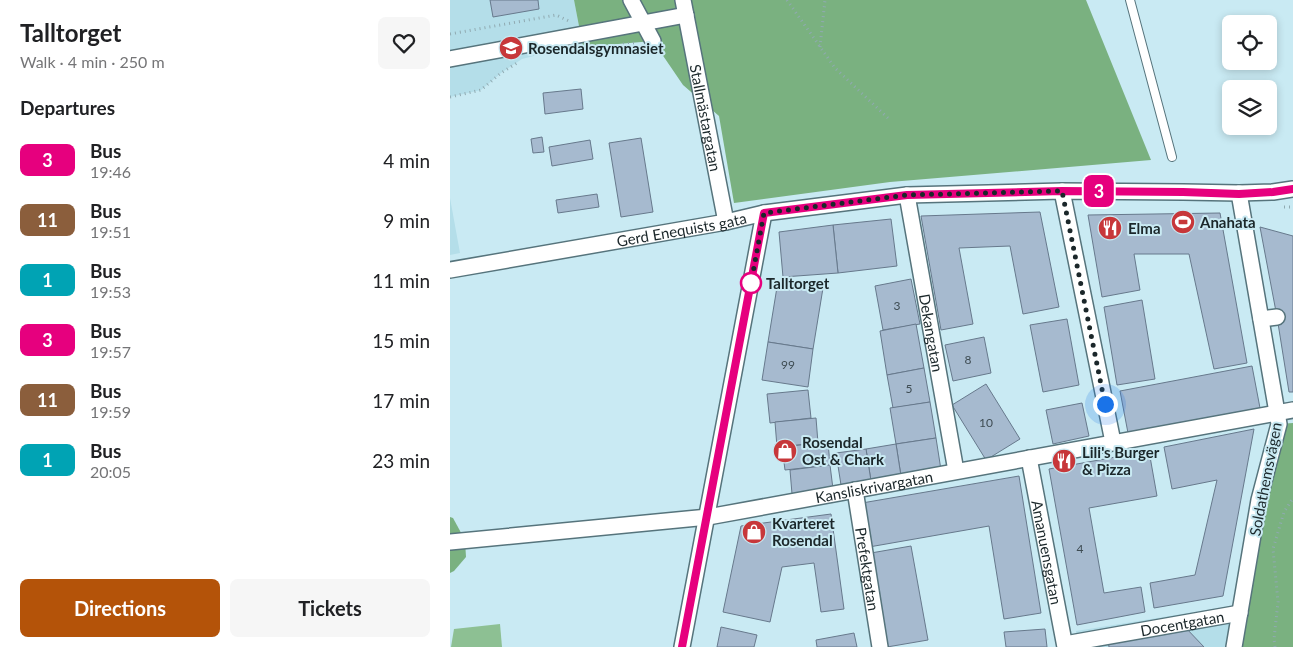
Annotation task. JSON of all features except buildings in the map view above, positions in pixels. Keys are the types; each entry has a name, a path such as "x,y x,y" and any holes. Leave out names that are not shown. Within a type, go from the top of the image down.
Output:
{"street":[{"path":"631,0 653,41"},
{"name":"Stallmästargatan","path":"450,59 644,23 685,7 726,222"},
{"name":"Gerd Enequists gata","path":"450,270 726,222 764,213 907,195 1062,191 1239,194 1293,189"},
{"path":"1062,191 1113,442"},
{"name":"Gerd Enequists gata","path":"1273,192 1293,194"},
{"name":"Soldathemsvägen","path":"1234,647 1259,500 1279,424 1239,194"},
{"name":"Dekangatan","path":"907,195 956,471"},
{"path":"682,647 764,213"},
{"path":"1261,319 1277,317"},
{"name":"Kansliskrivargatan","path":"450,542 708,517 1293,410"},
{"name":"Amanuensgatan","path":"1029,458 1065,646"},
{"name":"Prefektgatan","path":"855,490 880,647"},
{"name":"Docentgatan","path":"1065,646 1240,613"}],"lane":[{"path":"1130,0 1172,157"}],"path":[{"path":"787,0 835,68 890,120"},
{"path":"820,47 825,0"},
{"path":"450,34 556,15 597,32"},
{"path":"616,44 653,41"},
{"path":"450,97 481,90 522,59"},
{"path":"1275,647 1274,639 1278,602 1273,549 1284,512 1293,498"}],"shaded area":[{"name":"Rosendalsgymnasiet","path":"450,0 574,0 583,47 561,49 522,59 481,90 450,97"},
{"path":"450,198 460,253 450,255"},
{"path":"1232,606 1228,647 1076,647 1076,631"}],"green space":[{"path":"574,0 1086,0 1151,160 890,182 734,203 719,116 683,85 653,41 583,47"},
{"path":"1293,423 1293,647 1239,647 1279,424"},
{"path":"450,517 453,518 465,540 466,557 450,573"},
{"path":"500,624 502,647 451,647 454,629"}],"bus line":[{"name":"3","path":"682,647 764,213 907,195 1062,191 1239,194 1293,189"}],"place":[{"name":"Rosendalsgymnasiet","path":"511,48"},
{"name":"Anahata","path":"1183,222"},
{"name":"Elma","path":"1110,228"},
{"name":"Talltorget","path":"751,283"},
{"name":"Rosendal Ost & Chark","path":"785,451"},
{"name":"Lili's Burger & Pizza","path":"1064,461"},
{"name":"Kvarteret Rosendal","path":"754,532"}],"route":[{"path":"751,283 750,289 764,213 907,195 1062,191 1105,404"}]}
